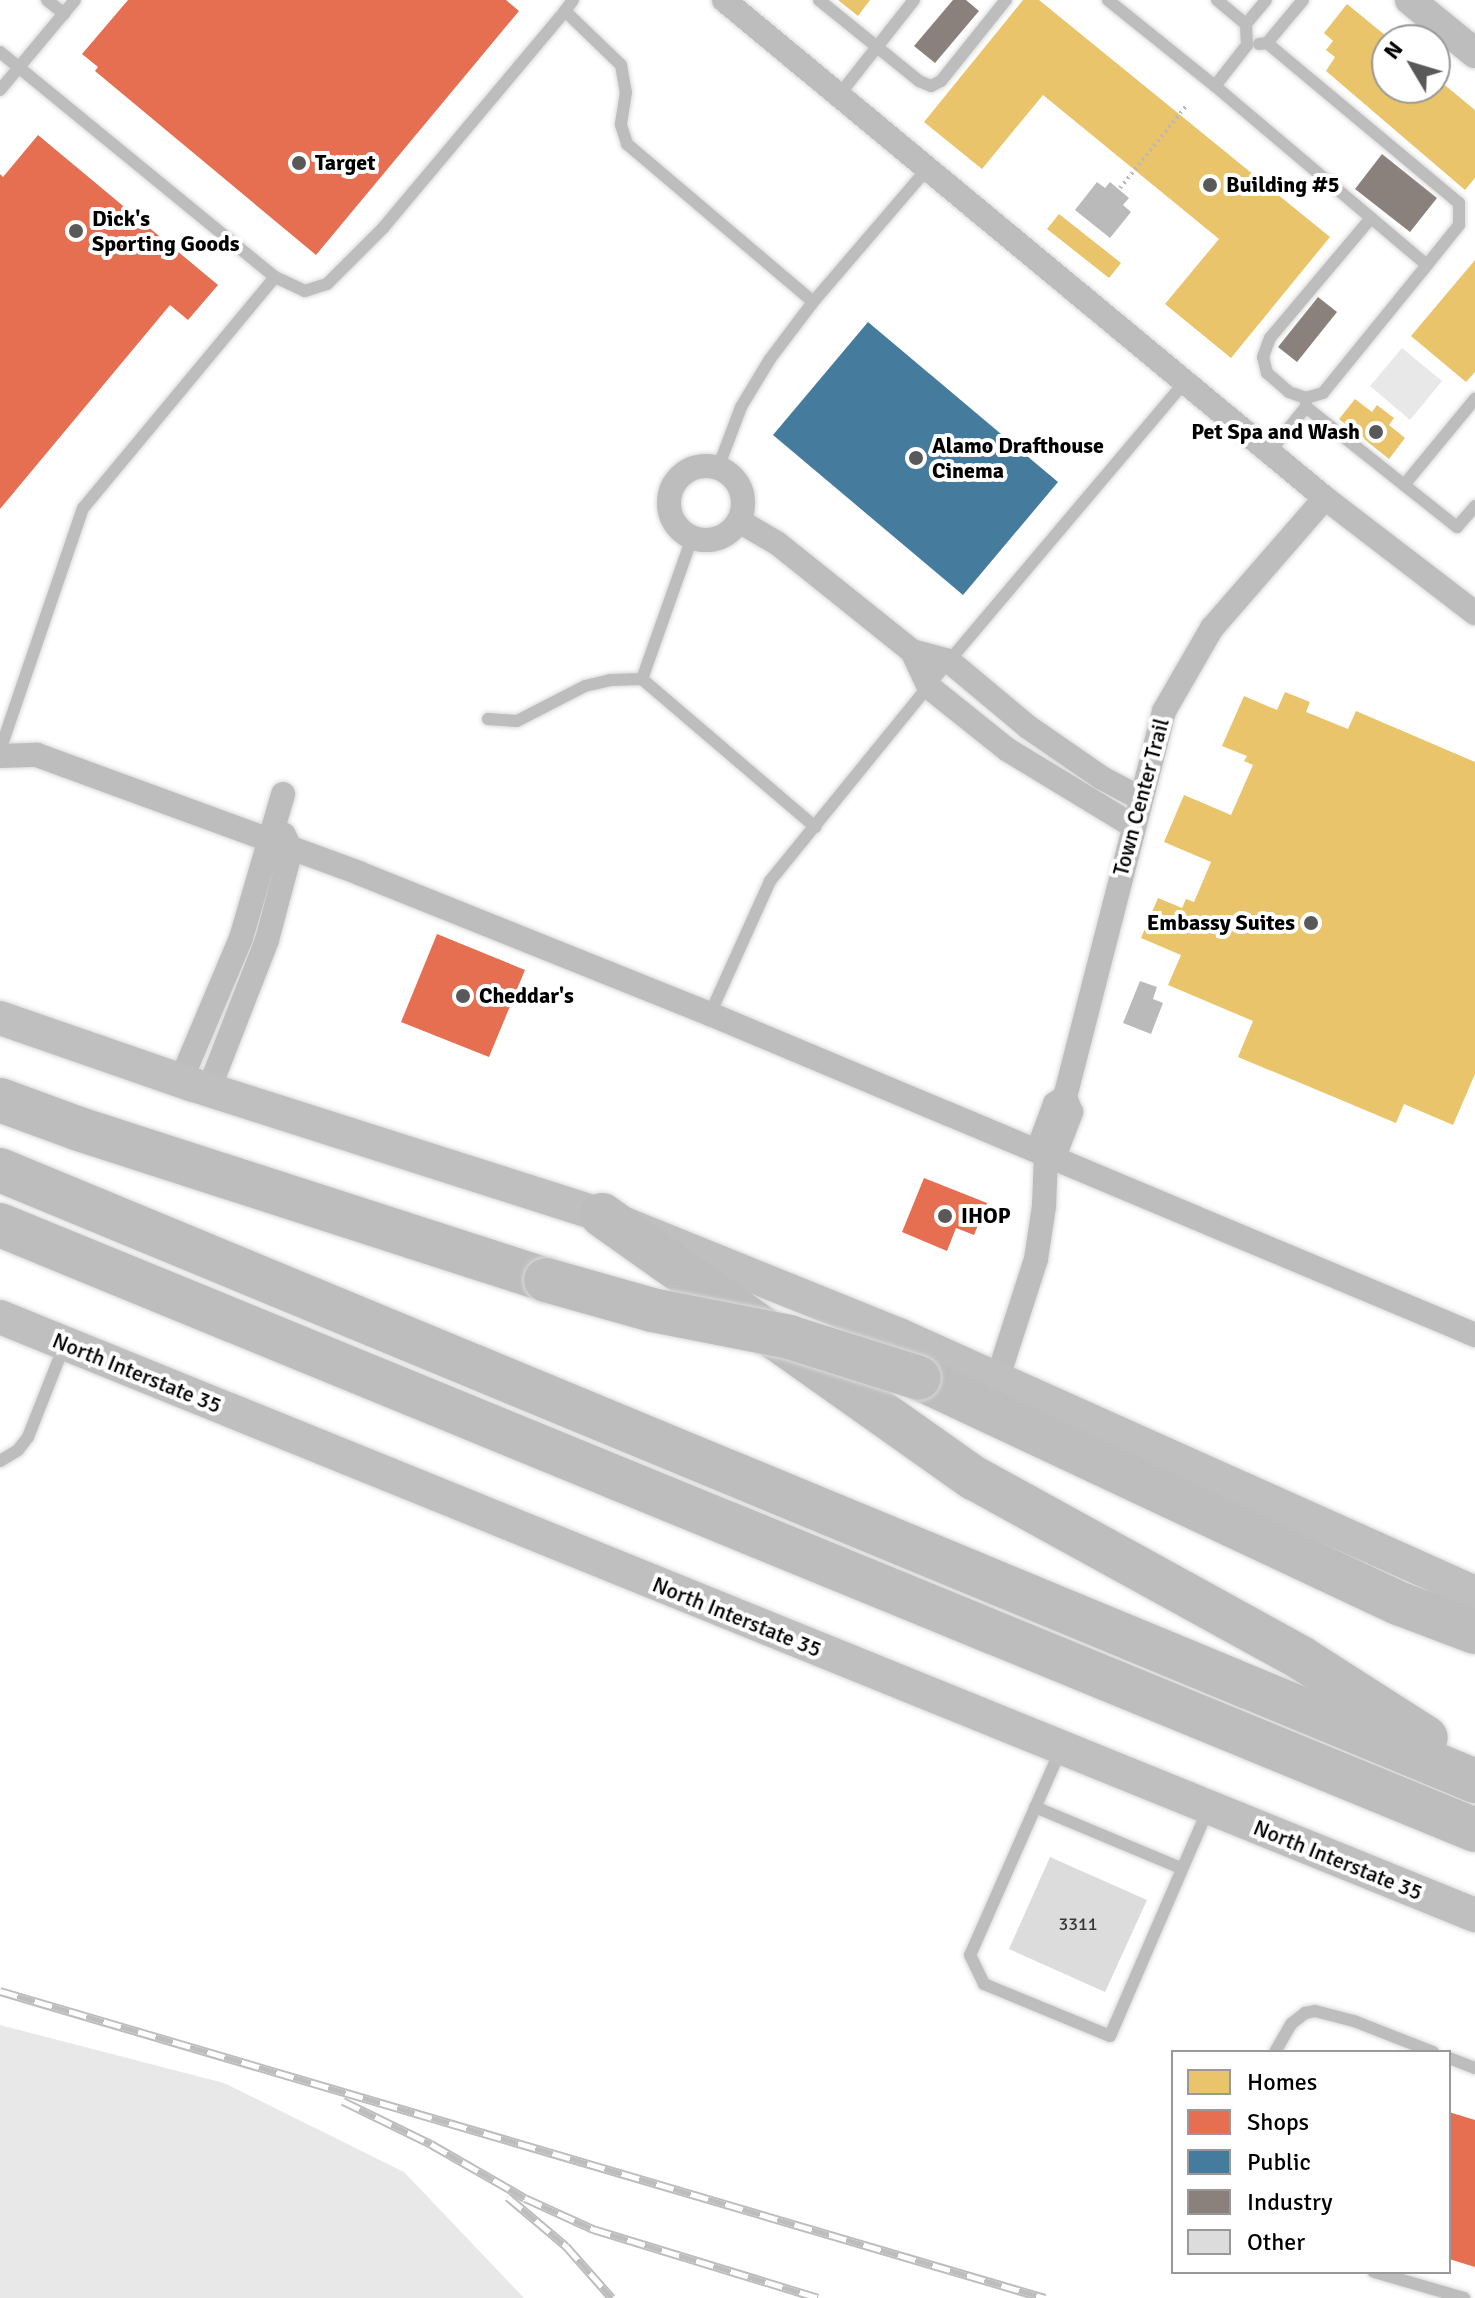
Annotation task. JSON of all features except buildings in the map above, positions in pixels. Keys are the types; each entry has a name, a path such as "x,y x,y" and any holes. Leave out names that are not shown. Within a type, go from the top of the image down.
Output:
{"highway":[{"path":"0,1100 91,1133 546,1280 652,1310 789,1337 919,1378 1398,1603 1475,1632"},
{"path":"0,1170 1475,1781"},
{"path":"602,1215 974,1478 1301,1658 1475,1770"},
{"path":"0,1225 1475,1830"}],"main road":[{"path":"0,1018 602,1215 899,1335 1475,1593"},
{"name":"North Interstate 35","path":"0,1317 1475,1915"}],"street":[{"path":"724,0 1325,498 1475,613"},
{"path":"1410,0 1475,53"},
{"path":"687,461 718,468 728,472 741,490 744,501 739,521 723,536 713,540 692,538 660,511 687,461"},
{"name":"Town Center Trail","path":"997,1380 1036,1259 1044,1206 1046,1156 1040,1144 1055,1104 1065,1097 1164,711 1212,628 1325,498"},
{"path":"739,521 777,543 912,651 949,661 1058,748 1102,778 1140,798"},
{"path":"912,651 929,687 1043,773 1133,826"},
{"path":"0,753 37,755 272,831 291,850 359,873 710,1014 1475,1335"},
{"path":"195,1084 283,794"},
{"path":"195,1084 267,940 291,850"}],"lane":[{"path":"47,0 64,14"},
{"path":"0,90 75,0"},
{"path":"0,52 275,277 305,291 327,284 383,228 573,0"},
{"path":"819,0 919,81 931,86 941,81 1006,0"},
{"path":"839,95 914,0"},
{"path":"1108,0 1427,265"},
{"path":"1217,0 1246,24"},
{"path":"1215,86 1247,45 1246,24 1266,0"},
{"path":"1247,45 1267,43 1303,0"},
{"path":"565,11 621,65 626,92 621,125 627,144 813,302"},
{"path":"1267,43 1459,203 1459,225 1323,393 1306,403 1270,451"},
{"path":"718,468 741,407 770,359 813,302 928,168"},
{"path":"1371,218 1270,338 1263,357 1267,373 1457,527 1475,506"},
{"path":"0,753 83,508 275,277"},
{"path":"710,1014 770,881 949,661 1185,382"},
{"path":"1404,485 1475,399"},
{"path":"642,679 692,538"},
{"path":"488,719 517,721 585,686 610,680 642,679 815,827"},
{"path":"1043,773 1058,748"},
{"path":"0,1461 18,1450 28,1437 65,1343"},
{"path":"1061,1749 970,1955 984,1984 1110,2036 1209,1809"},
{"path":"1035,1807 1181,1868"},
{"path":"1276,2050 1291,2024 1305,2013 1315,2011 1354,2021 1428,2050"},
{"path":"1451,2059 1475,2068"},
{"path":"1381,2274 1464,2298"}],"path":[{"path":"1120,188 1186,106"}],"shaded area":[{"path":"1097,182 1105,188 1110,182 1129,198 1123,205 1131,212 1110,238 1075,210"},
{"path":"1402,348 1442,381 1410,420 1370,386"},
{"path":"1140,981 1157,987 1153,999 1163,1003 1151,1034 1123,1023"},
{"path":"0,2025 224,2083 404,2172 524,2298 0,2298"}],"railway":[{"path":"0,1991 1045,2298"},
{"path":"343,2101 431,2144 525,2198 593,2229 818,2298"},
{"path":"508,2197 566,2246 612,2298"}],"place":[{"name":"Target","path":"299,163"},
{"name":"Building #5","path":"1210,185"},
{"name":"Dick's Sporting Goods","path":"76,231"},
{"name":"Pet Spa and Wash","path":"1376,432"},
{"name":"Alamo Drafthouse Cinema","path":"916,458"},
{"name":"Embassy Suites","path":"1311,923"},
{"name":"Cheddar's","path":"463,996"},
{"name":"IHOP","path":"945,1216"}]}
